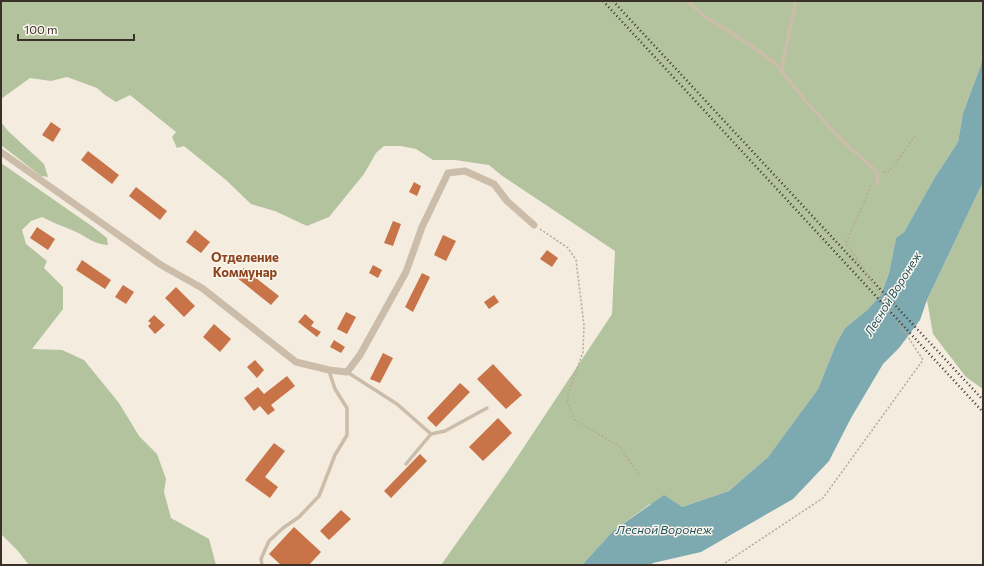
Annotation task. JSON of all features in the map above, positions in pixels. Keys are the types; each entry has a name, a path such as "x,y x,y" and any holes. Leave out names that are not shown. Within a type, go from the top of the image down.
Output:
{"street":[{"path":"1,152 161,265 202,288 296,362 329,370 347,372 360,355 406,272 422,227 448,173 465,171 494,184 507,201 534,225"}],"lane":[{"path":"687,1 704,16 752,46 774,63 808,104 842,140 877,172 878,184"},
{"path":"781,71 796,1"},
{"path":"262,565 261,559 269,541 283,528 300,517 319,496 335,456 347,435 346,408 335,389 329,370"},
{"path":"347,372 397,404 431,434"},
{"path":"406,464 431,434 445,431 487,408"}],"path":[{"path":"722,565 823,498 923,360 846,243 877,172 889,171 916,134"},
{"path":"534,225 568,248 576,260 584,325 583,352 569,390 567,402 575,420 619,446 640,476"}],"green space":[{"path":"1,1 983,1 983,47 981,65 963,113 958,142 935,177 904,232 896,238 889,273 881,295 866,311 845,328 836,344 818,389 768,457 729,491 682,507 650,504 613,531 582,565 441,565 510,468 612,314 615,251 501,175 489,165 455,160 433,160 416,149 401,146 384,146 376,153 364,174 329,217 307,226 275,211 251,204 226,180 184,146 177,148 172,137 176,132 130,95 116,102 97,88 67,77 51,81 30,78 1,99"},
{"path":"1,122 8,131 44,164 48,177 41,176 1,145"},
{"path":"1,163 107,238 108,245 99,244 42,217 31,221 22,230 26,244 47,261 44,268 63,287 63,309 32,349 62,350 84,360 119,403 139,436 157,454 166,479 164,492 171,518 209,539 216,565 29,565 18,551 1,534"},
{"path":"983,182 983,389 966,377 933,334 927,300"}],"water":[{"name":"Лесной Воронеж","path":"983,47 983,182 927,300 920,320 899,348 883,364 851,418 829,461 793,499 701,552 650,565 582,565 613,531 664,495 682,507 729,491 768,457 818,389 836,344 845,328 866,311 881,295 889,273 896,238 904,232 935,177 958,142 963,113 981,65"}],"building":[{"path":"51,122 61,129 53,142 42,135"},
{"path":"88,151 119,175 112,184 81,160"},
{"path":"414,182 421,186 417,196 409,192"},
{"path":"136,187 167,211 160,220 129,196"},
{"path":"393,221 401,224 393,246 384,243"},
{"path":"37,227 55,239 48,250 30,238"},
{"path":"195,230 210,242 201,253 186,242"},
{"path":"443,235 456,241 446,261 434,255"},
{"path":"547,250 558,258 552,267 540,259"},
{"path":"82,260 111,280 105,289 76,270"},
{"path":"373,265 382,270 378,278 369,273"},
{"path":"243,268 279,296 271,305 236,277"},
{"path":"422,273 430,277 413,312 405,307"},
{"path":"123,285 134,292 126,304 115,297"},
{"path":"176,287 195,306 184,317 165,298"},
{"path":"494,295 499,302 489,309 484,302"},
{"path":"346,312 356,317 347,334 337,329"},
{"path":"305,314 314,322 311,326 321,332 317,337 298,322"},
{"path":"154,315 165,325 155,334 148,326 151,323 148,321"},
{"path":"214,324 231,339 220,352 203,337"},
{"path":"334,340 345,347 341,353 330,347"},
{"path":"383,353 393,358 380,383 370,379"},
{"path":"255,360 264,370 257,378 247,367"},
{"path":"493,364 522,395 506,409 477,379"},
{"path":"287,376 295,386 271,405 275,410 268,415 260,406 254,411 244,398 258,387 264,394"},
{"path":"460,383 470,392 436,427 427,418"},
{"path":"498,418 512,433 483,461 469,447"},
{"path":"274,443 285,451 265,477 278,487 270,498 245,480"},
{"path":"420,454 427,461 391,498 384,491"},
{"path":"341,510 351,519 329,540 320,531"},
{"path":"294,527 321,552 309,565 281,565 269,554"}],"railway":[{"path":"603,1 983,412"},
{"path":"613,1 983,400"}],"district":[{"name":"Отделение Коммунар","path":"245,264"}]}
